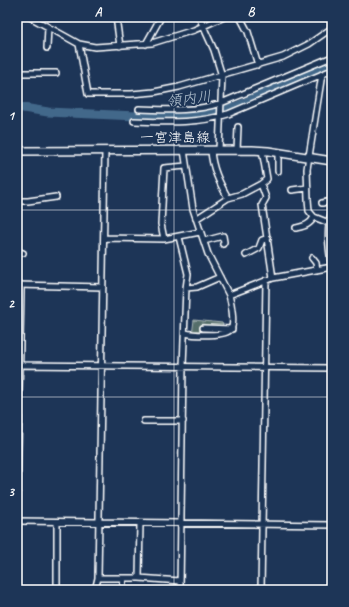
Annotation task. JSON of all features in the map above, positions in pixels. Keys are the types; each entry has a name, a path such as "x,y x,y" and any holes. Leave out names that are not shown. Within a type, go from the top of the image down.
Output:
{"main road":[{"name":"一宮津島線","path":"17,151 262,150 332,161"}],"street":[{"path":"30,17 79,44 95,47 146,44 175,37 224,17"},
{"path":"116,17 120,46"},
{"path":"146,44 161,17"},
{"path":"199,17 214,50 222,76 219,150"},
{"path":"240,17 248,32 258,65"},
{"path":"46,48 48,27"},
{"path":"79,44 88,94 131,94 154,92 179,87 222,76 283,57 309,44 332,28"},
{"path":"139,109 189,110 205,108 221,103 332,57"},
{"path":"134,121 188,122 221,116 332,70"},
{"path":"17,73 56,73"},
{"path":"322,74 309,157 307,188 309,211 314,217 329,223"},
{"path":"237,150 238,127"},
{"path":"95,590 98,578 100,522 105,150"},
{"path":"184,150 193,209 208,254 229,295 233,325 229,332 203,335 185,333"},
{"path":"211,150 212,161 219,181 228,198"},
{"path":"196,219 228,198 242,194 261,184 267,179 262,150"},
{"path":"278,152 278,171"},
{"path":"164,239 161,224 164,168 186,166"},
{"path":"261,184 266,198 262,205 273,278"},
{"path":"292,190 307,188"},
{"path":"17,201 28,201 56,196"},
{"path":"229,295 273,278 332,266 329,245 329,223 332,212"},
{"path":"296,228 306,225 314,217"},
{"path":"104,238 164,239 200,232"},
{"path":"204,241 223,236 223,244"},
{"path":"179,237 188,274 186,288 183,366 180,590"},
{"path":"246,255 259,248 262,240 268,238"},
{"path":"17,251 24,253"},
{"path":"312,258 316,263 317,270"},
{"path":"186,288 197,287 220,277"},
{"path":"261,590 266,280"},
{"path":"17,507 19,285 103,287"},
{"path":"203,328 232,329"},
{"path":"18,365 332,368"},
{"path":"144,422 183,421"},
{"path":"17,522 332,525"},
{"path":"57,522 57,590"},
{"path":"139,578 140,523"},
{"path":"98,578 139,578 180,581"},
{"path":"123,578 123,590"}],"green space":[{"path":"194,320 222,323 225,329 219,334 192,335"}],"waterway":[{"name":"領内川","path":"17,107 48,112 181,118 211,113 238,106 332,62"},
{"path":"66,524 98,525"},
{"path":"102,525 123,525"},
{"path":"216,526 260,527"},
{"path":"267,527 309,527"}]}
